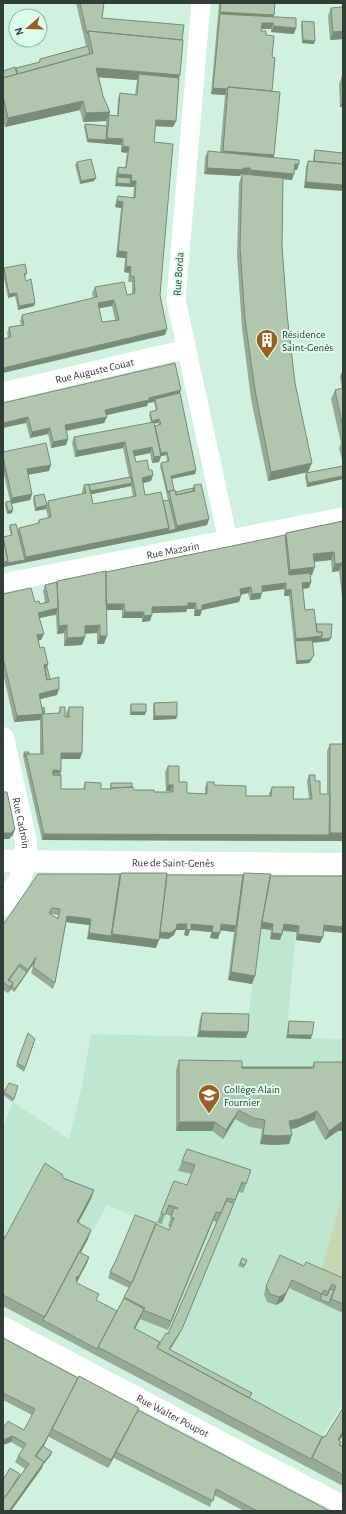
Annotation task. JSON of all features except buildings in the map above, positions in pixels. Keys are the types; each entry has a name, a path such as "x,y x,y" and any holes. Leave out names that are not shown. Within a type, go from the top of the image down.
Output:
{"street":[{"name":"Rue Borda","path":"201,3 176,300 228,540"},
{"name":"Rue Auguste Couat","path":"3,392 186,348"},
{"name":"Rue Mazarin","path":"3,584 343,517"},
{"name":"Rue Cadroin","path":"3,738 26,842 26,861"},
{"name":"Rue de Saint-Genès","path":"3,860 343,864"},
{"path":"3,905 19,880 26,861"},
{"name":"Rue Walter Poupot","path":"3,1326 343,1505"}],"shaded area":[{"path":"301,882 286,1038 343,1039 343,1403 318,1444 320,1445 308,1467 95,1355 121,1306 155,1224 107,1205 41,1326 3,1306 3,1193 5,1187 3,1186 3,1128 13,1102 69,1139 81,1090 91,1034 246,1038 259,928"},
{"path":"343,1193 343,1279 321,1272"}],"place":[{"name":"Résidence Saint-Genès","path":"267,360"},
{"name":"Collège Alain Fournier","path":"209,1114"}]}
